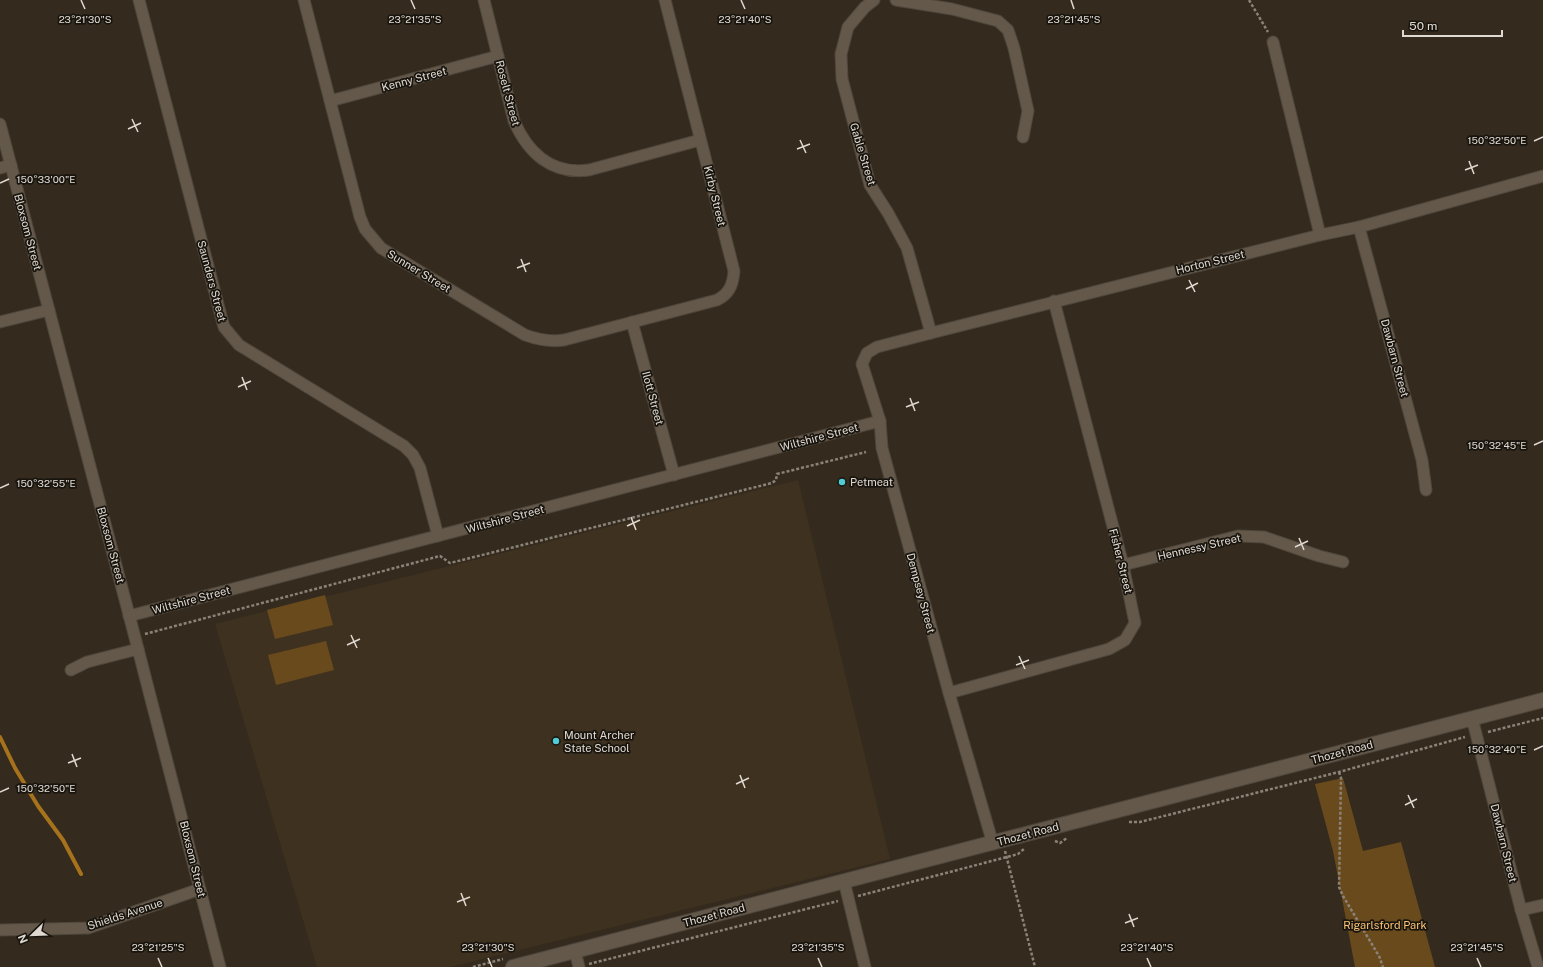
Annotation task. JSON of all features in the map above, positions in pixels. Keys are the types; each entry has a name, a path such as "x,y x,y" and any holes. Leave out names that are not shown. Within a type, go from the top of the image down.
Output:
{"street":[{"name":"Saunders Street","path":"139,0 224,327 239,345 404,446 413,455 420,468 438,536"},
{"name":"Sunner Street","path":"304,0 360,217 365,229 381,248 525,334 538,340 552,342 564,340 632,322"},
{"name":"Roselt Street","path":"484,0 514,121 520,134 537,155 554,167 577,172 589,170 700,140"},
{"name":"Kirby Street","path":"632,322 717,300 725,296 733,281 734,272 665,0"},
{"name":"Gable Street","path":"874,0 865,7 848,27 841,54 842,79 870,185 888,213 907,248 931,333"},
{"path":"896,0 952,9 998,21 1008,30 1014,48 1028,111 1023,137"},
{"path":"1273,42 1320,235"},
{"name":"Kenny Street","path":"330,101 498,56"},
{"name":"Bloxsom Street","path":"0,124 5,166 49,310 130,616 220,967"},
{"name":"Horton Street","path":"877,347 1054,301 1320,235 1359,227 1543,176"},
{"name":"Dawbarn Street","path":"1359,227 1422,460 1426,490"},
{"name":"Fisher Street","path":"949,693 1109,649 1125,640 1136,623 1123,565 1054,301"},
{"path":"0,322 49,310"},
{"name":"Ilott Street","path":"632,322 674,475"},
{"name":"Dempsey Street","path":"877,347 867,353 862,364 880,421 882,448 949,693 998,842"},
{"name":"Wiltshire Street","path":"130,616 880,421"},
{"name":"Hennessy Street","path":"1123,565 1238,536 1264,537 1319,556 1343,562"},
{"path":"71,670 87,662 138,649"},
{"name":"Thozet Road","path":"513,967 1543,700"},
{"name":"Dawbarn Street","path":"1472,718 1521,910 1538,967"},
{"path":"844,881 865,967"},
{"name":"Shields Avenue","path":"0,930 88,928 200,889"},
{"path":"1521,910 1543,905"},
{"path":"575,951 582,966"}],"path":[{"path":"1249,0 1273,42"},
{"path":"147,641 145,633 395,566 440,556 450,563 772,483 776,480 777,474 866,452"},
{"path":"1126,822 1140,822 1339,772 1543,718"},
{"path":"1339,772 1339,886 1379,956 1383,967"},
{"path":"1049,842 1055,841 1060,843 1067,838"},
{"path":"998,842 1007,857 1035,967"},
{"path":"582,966 1007,857 1018,854 1022,849 1029,848"}],"shaded area":[{"name":"Mount Archer State School","path":"798,480 890,859 450,967 317,967 215,624"}],"green space":[{"path":"325,595 333,625 275,639 267,610"},
{"path":"326,641 334,670 276,685 268,655"},
{"name":"Rigarlsford Park","path":"1343,778 1363,851 1401,842 1435,967 1355,967 1333,851 1315,784"}],"waterway":[{"path":"0,737 15,768 38,806 63,840 81,874"}],"place":[{"name":"Petmeat","path":"842,482"},
{"name":"Mount Archer State School","path":"556,741"}]}
